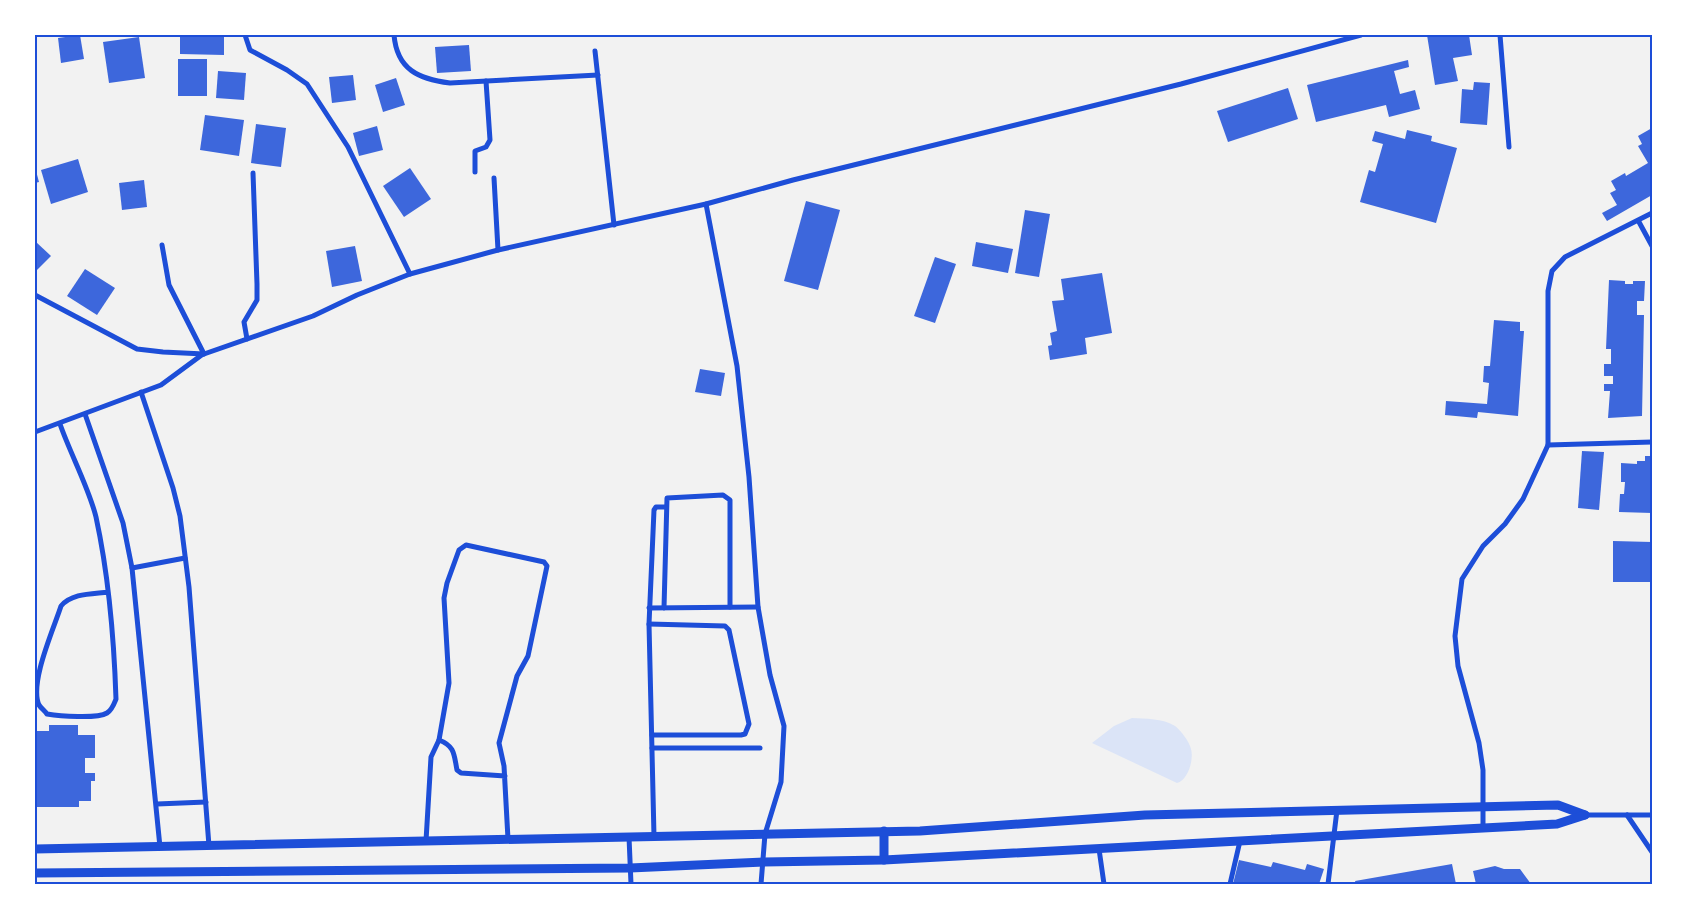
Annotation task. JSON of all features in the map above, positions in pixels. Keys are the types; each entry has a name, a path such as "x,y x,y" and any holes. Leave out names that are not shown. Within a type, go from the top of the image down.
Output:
{"street":[{"path":"245,35 250,50 288,70 307,84 348,147 410,274"},
{"path":"394,35 399,56 411,71 426,80 450,83 598,75"},
{"path":"35,432 161,385 204,354 313,316 357,295 410,274 498,250 706,204 792,180 1181,84 1361,35"},
{"path":"1500,35 1509,147"},
{"path":"595,51 614,225"},
{"path":"475,172 475,151 486,147 490,140 486,81"},
{"path":"247,339 244,322 257,300 258,284 253,172"},
{"path":"494,178 498,250"},
{"path":"706,204 738,366 749,478 758,607 770,675 784,726 782,782 765,834 761,884"},
{"path":"1484,828 1483,770 1479,743 1458,666 1455,636 1462,579 1484,546 1505,524 1523,499 1548,445 1548,291 1552,271 1565,257 1638,222 1652,213"},
{"path":"1638,222 1652,246"},
{"path":"162,245 169,285 204,354"},
{"path":"35,296 136,349 204,354"},
{"path":"141,392 173,488 180,516 186,558 209,846"},
{"path":"85,414 123,523 132,568 160,847"},
{"path":"60,424 96,516 108,592 114,645 116,699 114,706 108,712 99,715 47,714 40,706 38,678 61,606 75,596 108,592"},
{"path":"1548,445 1652,442"},
{"path":"664,608 665,507 667,498 669,496 723,495 730,500 730,607"},
{"path":"654,836 649,608 654,510 656,507 665,507"},
{"path":"426,841 431,757 439,740 449,670 444,598 458,550 466,545 544,562 547,571 528,656 517,676 499,743 505,776 508,840"},
{"path":"132,568 186,558"},
{"path":"649,608 758,607"},
{"path":"649,624 725,626 729,630 748,724 745,734 652,735"},
{"path":"439,740 448,743 456,754 457,770 461,773 505,776"},
{"path":"652,748 760,748"},
{"path":"157,804 206,802"},
{"path":"35,849 884,832 1145,815 1337,809 1558,805 1586,815"},
{"path":"1328,884 1337,809"},
{"path":"35,872 630,868 764,862 884,860 1557,824 1586,815 1652,815"},
{"path":"1628,815 1652,852"},
{"path":"884,832 884,860"},
{"path":"629,837 631,884"},
{"path":"1230,884 1240,841"},
{"path":"1099,849 1104,884"}],"shaded area":[{"path":"1132,718 1154,719 1170,723 1182,733 1190,746 1192,759 1187,774 1181,781 1177,783 1092,743 1114,726"}],"building":[{"path":"80,35 84,59 61,63 58,38"},
{"path":"1427,35 1469,35 1472,55 1453,58 1458,81 1435,85"},
{"path":"139,37 145,78 109,83 103,42"},
{"path":"180,37 224,37 224,55 180,54"},
{"path":"469,45 471,71 437,73 435,47"},
{"path":"178,59 207,59 207,96 178,96"},
{"path":"1408,60 1409,67 1394,71 1400,94 1415,90 1420,109 1389,117 1386,105 1316,122 1307,85"},
{"path":"218,71 246,73 244,100 216,98"},
{"path":"353,75 356,100 332,103 329,77"},
{"path":"396,78 405,105 383,112 375,85"},
{"path":"1474,82 1490,83 1487,125 1460,123 1462,89 1473,90"},
{"path":"1288,88 1298,119 1228,142 1217,111"},
{"path":"205,115 244,120 239,156 200,150"},
{"path":"256,124 286,128 281,167 251,163"},
{"path":"377,126 383,150 359,156 353,133"},
{"path":"1652,128 1652,195 1607,221 1602,213 1617,205 1610,193 1616,190 1611,181 1625,173 1626,176 1648,163 1638,146 1642,144 1638,136"},
{"path":"1407,130 1432,136 1431,141 1457,148 1436,223 1360,202 1369,170 1375,172 1383,144 1372,141 1375,131 1405,139"},
{"path":"78,159 88,192 51,204 41,170"},
{"path":"35,167 39,182 35,183"},
{"path":"410,168 431,199 404,217 383,186"},
{"path":"144,180 147,207 122,210 119,183"},
{"path":"806,201 840,210 818,290 784,281"},
{"path":"1025,210 1050,214 1039,277 1015,273"},
{"path":"35,241 51,256 35,272"},
{"path":"976,242 1013,249 1008,273 972,266"},
{"path":"355,246 362,281 332,287 326,251"},
{"path":"935,257 956,264 935,323 914,316"},
{"path":"85,269 115,288 97,315 67,296"},
{"path":"1102,273 1112,333 1085,338 1087,354 1050,360 1048,346 1052,345 1050,333 1057,331 1052,301 1064,300 1061,279"},
{"path":"1609,280 1625,281 1625,284 1633,284 1633,281 1645,281 1644,301 1637,301 1637,315 1644,315 1642,416 1608,418 1610,391 1604,391 1604,384 1613,384 1613,376 1604,376 1604,364 1611,364 1611,349 1606,349"},
{"path":"1494,320 1520,322 1520,331 1524,331 1518,416 1478,412 1477,418 1445,415 1446,401 1487,404 1489,383 1483,382 1484,366 1490,366"},
{"path":"700,369 725,373 721,396 695,392"},
{"path":"1582,451 1604,452 1599,510 1578,508"},
{"path":"1645,456 1652,456 1652,513 1619,512 1620,494 1624,494 1625,482 1621,482 1621,463 1637,464 1637,461 1645,461"},
{"path":"1613,541 1652,542 1652,582 1613,582"},
{"path":"49,725 78,725 78,735 95,735 95,758 85,758 85,773 95,773 95,781 91,781 91,801 79,801 79,807 35,807 35,731 49,731"},
{"path":"1239,860 1271,867 1273,862 1305,870 1307,864 1324,869 1319,884 1233,884"},
{"path":"1452,864 1456,884 1356,884 1355,881"},
{"path":"1495,866 1504,869 1520,869 1531,884 1476,884 1473,871"}]}
